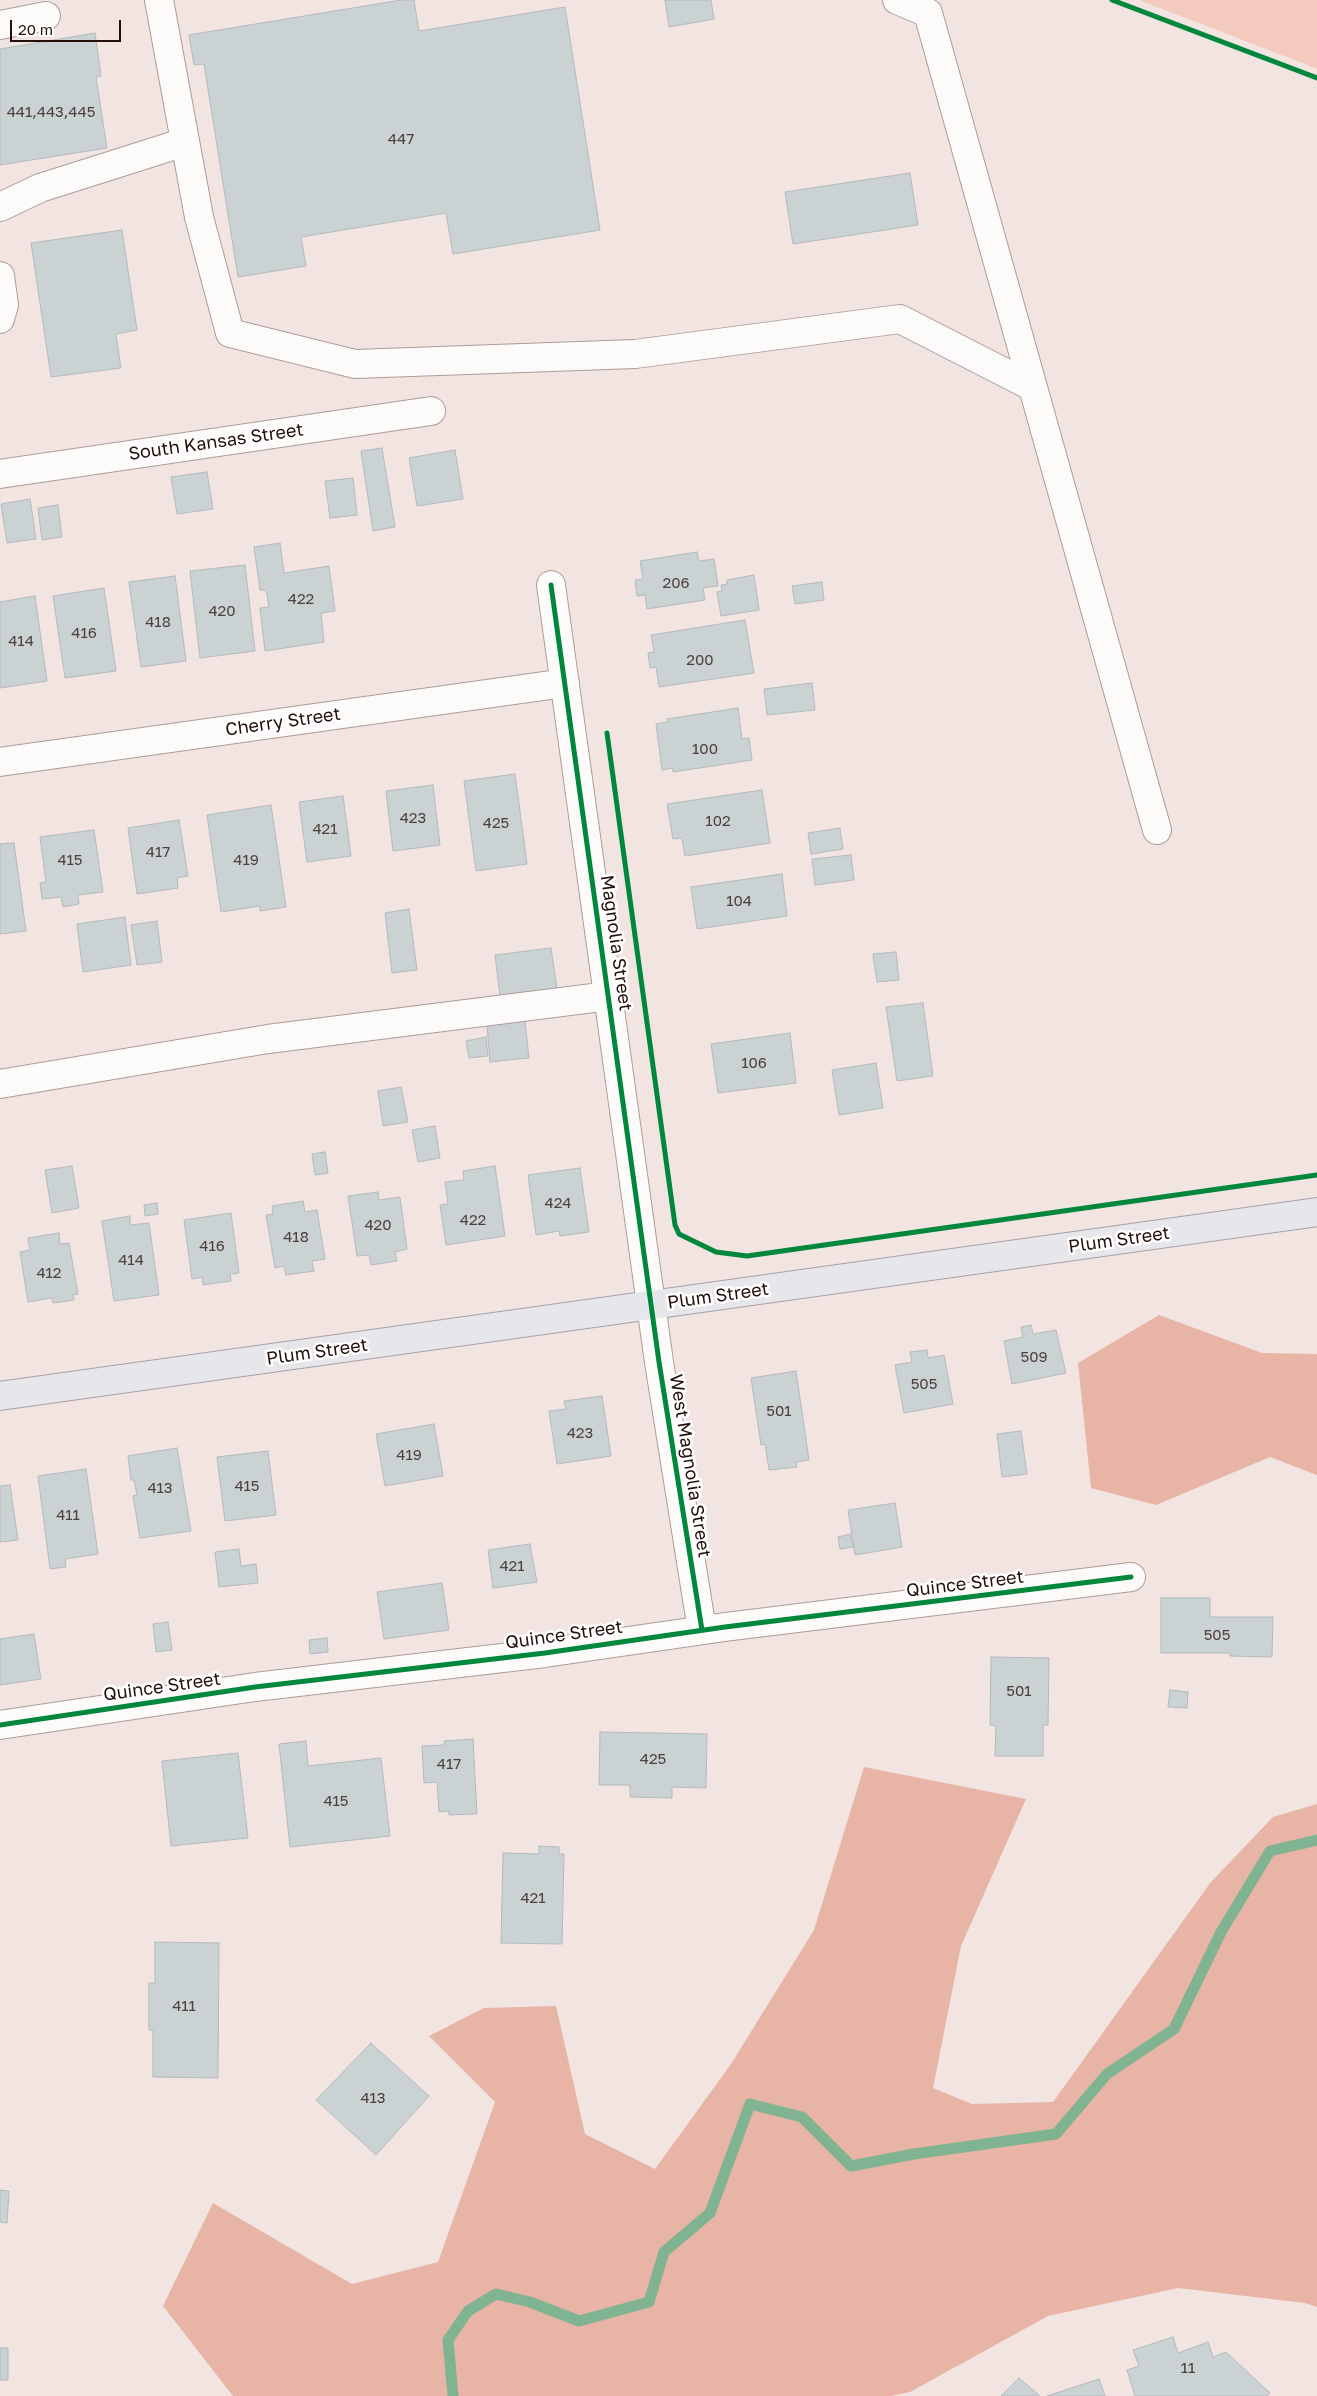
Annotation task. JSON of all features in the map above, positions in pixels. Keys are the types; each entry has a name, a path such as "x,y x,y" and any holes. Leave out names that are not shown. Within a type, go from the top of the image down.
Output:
{"main road":[{"name":"Plum Street","path":"0,1396 1317,1212"}],"street":[{"path":"158,0 199,217 230,333 355,364 635,354 900,320 1033,387"},
{"path":"897,0 928,13 1157,830"},
{"path":"0,25 46,16"},
{"path":"0,206 40,188 185,142"},
{"path":"0,276 4,305 0,319"},
{"name":"South Kansas Street","path":"0,474 431,411"},
{"name":"Magnolia Street","path":"552,585 652,1305"},
{"name":"Cherry Street","path":"0,762 565,682"},
{"path":"0,1084 268,1040 609,996"},
{"name":"West Magnolia Street","path":"652,1305 702,1630"},
{"name":"Quince Street","path":"0,1724 255,1687 535,1654 702,1630 1131,1577"}],"shaded area":[{"path":"1139,0 1317,0 1317,69 1305,64"},
{"path":"1159,1315 1262,1353 1317,1354 1317,1475 1270,1457 1156,1505 1091,1488 1078,1363"},
{"path":"864,1767 1026,1799 961,1946 933,2088 972,2104 1053,2102 1211,1882 1273,1817 1317,1804 1317,2307 1305,2303 1178,2288 1048,2316 910,2392 891,2396 233,2396 163,2306 213,2203 352,2284 438,2262 495,2102 429,2036 484,2008 556,2006 585,2134 655,2169 731,2064 814,1930"}],"building":[{"path":"401,0 414,0 419,31 565,7 600,230 453,254 446,213 301,237 306,266 238,277 204,64 194,65 189,35"},
{"path":"665,0 711,0 714,19 669,27"},
{"path":"95,33 101,76 96,77 107,148 0,165 0,49"},
{"path":"910,173 918,225 793,244 785,192"},
{"path":"122,230 137,330 116,334 121,368 51,377 31,243"},
{"path":"382,448 395,527 373,531 361,451"},
{"path":"455,450 463,499 417,506 409,458"},
{"path":"207,472 213,509 177,514 171,477"},
{"path":"353,478 357,515 330,518 325,481"},
{"path":"30,499 36,539 7,543 1,504"},
{"path":"58,505 62,537 42,540 38,508"},
{"path":"280,543 284,573 329,566 335,611 321,613 324,642 265,651 260,608 269,607 266,590 260,590 254,547"},
{"path":"697,552 699,561 714,559 718,586 703,588 705,600 647,609 645,595 637,596 635,580 643,579 640,561"},
{"path":"245,565 255,651 200,658 190,571"},
{"path":"754,575 759,610 721,616 717,592 722,591 721,585 727,584 727,580"},
{"path":"175,576 186,661 141,667 129,582"},
{"path":"822,582 824,600 795,604 792,586"},
{"path":"104,588 116,671 65,678 53,596"},
{"path":"35,596 47,681 0,688 0,602"},
{"path":"745,620 754,673 659,687 656,667 650,668 648,653 654,652 651,635"},
{"path":"812,683 815,710 767,715 764,689"},
{"path":"738,708 742,739 749,738 752,760 673,772 672,768 662,770 656,724 668,722 667,719"},
{"path":"515,774 527,864 476,871 464,781"},
{"path":"433,785 440,845 393,851 386,791"},
{"path":"762,790 770,843 685,856 682,838 673,839 667,804"},
{"path":"343,796 351,856 307,862 299,802"},
{"path":"271,805 286,907 260,911 260,906 221,912 207,815"},
{"path":"179,820 188,876 177,878 178,888 137,894 128,828"},
{"path":"840,828 843,849 811,854 808,833"},
{"path":"94,830 103,892 78,895 79,904 63,907 61,897 42,899 40,883 46,882 40,837"},
{"path":"14,843 26,931 0,934 0,844"},
{"path":"851,855 854,880 815,885 812,859"},
{"path":"782,874 787,916 697,929 691,887"},
{"path":"409,909 417,970 392,973 385,913"},
{"path":"125,917 131,965 83,972 77,924"},
{"path":"157,921 162,962 137,965 131,925"},
{"path":"551,948 557,988 500,996 495,955"},
{"path":"896,952 899,980 877,982 873,954"},
{"path":"923,1003 933,1076 897,1081 886,1007"},
{"path":"525,1021 529,1058 490,1062 487,1025"},
{"path":"790,1033 796,1083 718,1093 711,1044"},
{"path":"486,1037 488,1056 469,1058 466,1041"},
{"path":"876,1063 883,1108 839,1115 832,1070"},
{"path":"401,1087 408,1122 383,1126 378,1091"},
{"path":"435,1126 440,1158 418,1162 412,1130"},
{"path":"325,1152 328,1173 315,1175 312,1154"},
{"path":"72,1166 79,1208 52,1213 45,1170"},
{"path":"495,1166 505,1236 446,1245 440,1205 448,1204 445,1182 464,1180 463,1171"},
{"path":"580,1168 589,1232 560,1236 559,1231 536,1235 528,1175"},
{"path":"378,1192 379,1200 400,1197 407,1249 395,1252 397,1261 371,1265 369,1255 357,1256 348,1196"},
{"path":"303,1201 305,1212 317,1210 325,1259 312,1261 314,1271 286,1275 284,1266 275,1268 266,1215 273,1214 272,1206"},
{"path":"157,1203 158,1214 145,1216 144,1205"},
{"path":"231,1213 239,1273 230,1274 231,1281 203,1285 202,1277 192,1279 184,1220"},
{"path":"130,1216 130,1225 149,1223 159,1295 114,1301 102,1221"},
{"path":"59,1233 60,1244 69,1243 78,1294 73,1295 74,1300 53,1303 52,1298 28,1302 20,1252 30,1250 28,1238"},
{"path":"1031,1325 1033,1334 1056,1330 1066,1373 1012,1384 1004,1341 1023,1337 1021,1327"},
{"path":"927,1350 928,1358 944,1355 953,1404 904,1413 895,1365 912,1362 910,1352"},
{"path":"796,1371 809,1460 796,1462 797,1467 769,1470 765,1444 761,1445 751,1378"},
{"path":"602,1396 611,1456 557,1464 549,1411 566,1409 564,1401"},
{"path":"434,1424 443,1476 385,1486 376,1434"},
{"path":"1021,1431 1027,1474 1002,1477 997,1434"},
{"path":"177,1448 191,1531 140,1538 133,1496 137,1495 134,1480 131,1480 128,1456"},
{"path":"268,1451 276,1515 225,1521 217,1457"},
{"path":"86,1469 98,1554 65,1559 66,1567 50,1569 38,1476"},
{"path":"10,1485 18,1540 0,1542 0,1486"},
{"path":"895,1503 902,1547 855,1555 848,1510"},
{"path":"850,1534 853,1547 840,1549 838,1537"},
{"path":"530,1544 537,1582 493,1588 488,1550"},
{"path":"239,1549 241,1566 256,1564 258,1583 219,1587 215,1552"},
{"path":"442,1583 449,1630 384,1639 377,1592"},
{"path":"1161,1598 1210,1598 1210,1617 1273,1617 1272,1657 1230,1656 1230,1653 1161,1653"},
{"path":"168,1622 172,1650 156,1652 153,1624"},
{"path":"34,1634 41,1679 0,1685 0,1639"},
{"path":"327,1638 328,1652 310,1654 309,1640"},
{"path":"991,1657 1049,1658 1048,1725 1043,1725 1043,1756 995,1756 996,1726 990,1725"},
{"path":"1170,1690 1188,1692 1187,1708 1168,1707"},
{"path":"600,1732 707,1734 706,1788 672,1787 672,1798 630,1797 630,1785 599,1785"},
{"path":"473,1739 477,1814 449,1815 449,1811 439,1812 437,1782 424,1783 422,1746 444,1745 444,1741"},
{"path":"306,1741 308,1766 381,1758 390,1836 290,1847 279,1744"},
{"path":"238,1753 248,1838 171,1846 162,1761"},
{"path":"539,1846 559,1847 559,1854 564,1854 562,1944 501,1943 503,1853 539,1854"},
{"path":"155,1942 219,1943 218,2078 153,2077 153,2030 149,2030 149,1983 155,1983"},
{"path":"371,2043 429,2096 376,2155 316,2100"},
{"path":"0,2190 9,2191 7,2223 0,2222"},
{"path":"1173,2337 1178,2353 1208,2342 1213,2357 1226,2352 1270,2393 1267,2396 1135,2396 1127,2370 1139,2366 1133,2350"},
{"path":"0,2348 8,2348 8,2380 0,2380"},
{"path":"1019,2378 1040,2396 1001,2396"},
{"path":"1099,2379 1105,2396 1047,2396"}],"waterway":[{"path":"453,2396 448,2340 468,2311 496,2294 530,2302 579,2321 649,2302 664,2252 710,2213 750,2104 802,2117 851,2166 914,2154 1056,2134 1107,2074 1174,2029 1221,1932 1270,1851 1317,1840"}],"cycle path":[{"path":"1112,0 1317,78"},
{"path":"551,585 659,1362 702,1630"},
{"path":"607,733 675,1225 679,1234 716,1252 747,1256 1317,1175"},
{"path":"0,1725 255,1687 545,1653 725,1627 1131,1577"}]}
